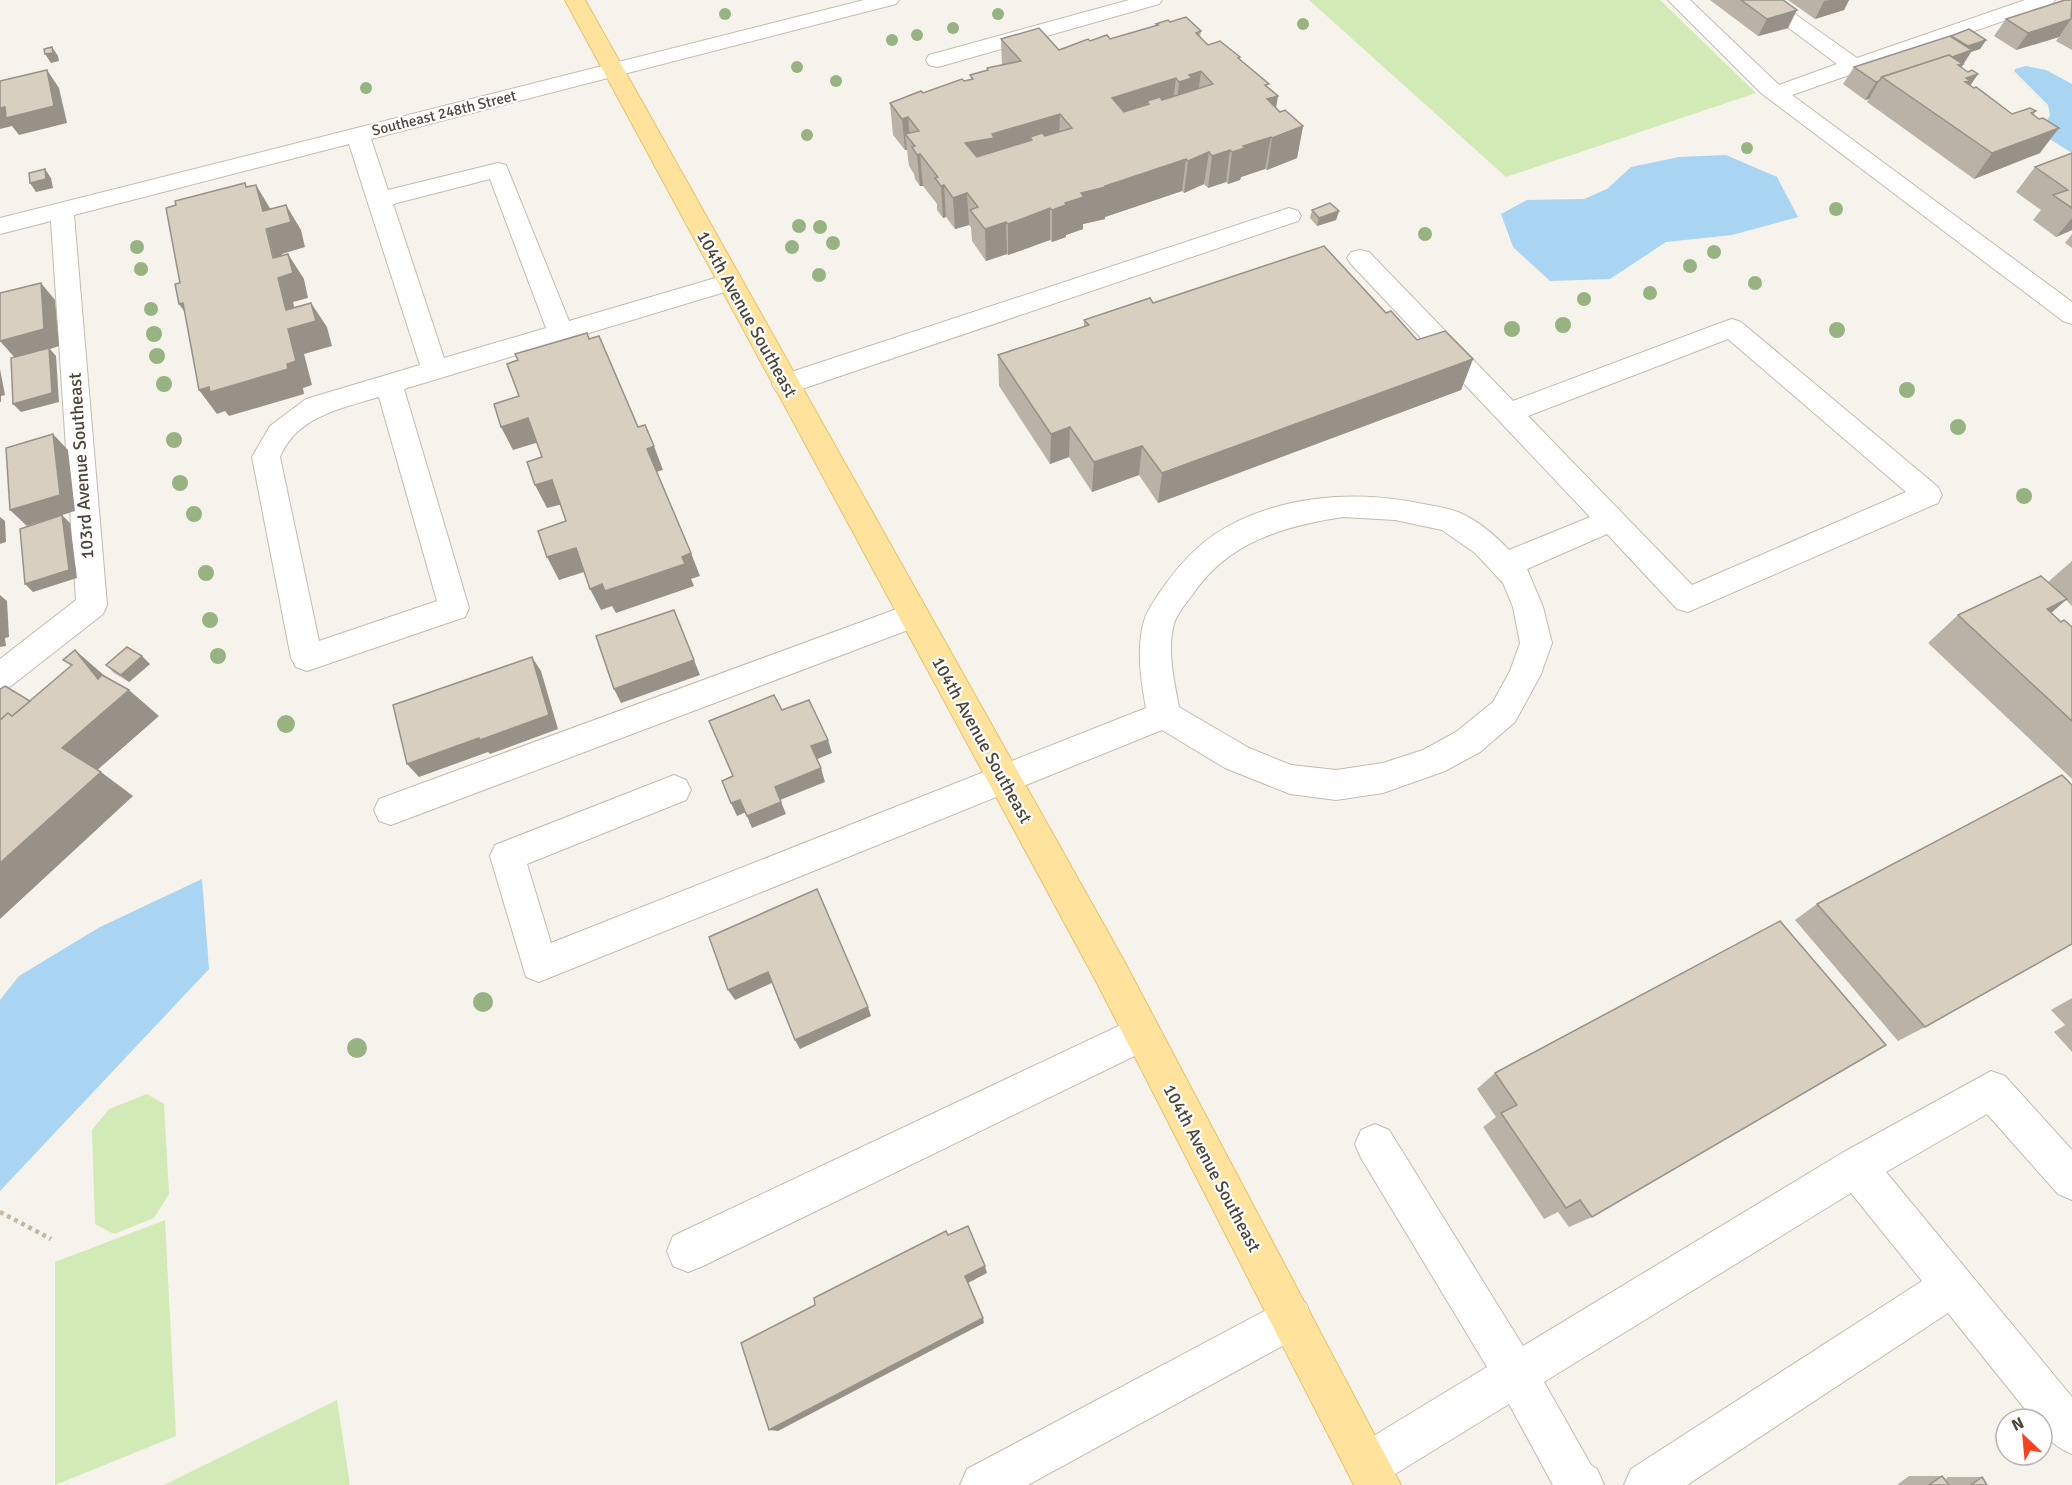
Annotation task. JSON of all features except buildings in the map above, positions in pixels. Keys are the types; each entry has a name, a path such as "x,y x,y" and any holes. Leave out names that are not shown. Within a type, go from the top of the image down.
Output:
{"main road":[{"name":"104th Avenue Southeast","path":"575,0 1142,1033 1373,1475"}],"street":[{"name":"Southeast 248th Street","path":"0,226 889,0"},
{"path":"937,60 1033,33 1098,7 1152,0"},
{"path":"1678,0 1776,93 2072,315"},
{"path":"1761,0 1854,66"},
{"path":"1776,93 2045,0"},
{"path":"1033,33 1049,52"},
{"path":"959,54 975,72"},
{"path":"358,135 435,371"},
{"path":"379,200 498,170 561,333"},
{"name":"103rd Avenue Southeast","path":"0,677 92,605 62,210"},
{"path":"786,384 1289,216"},
{"path":"1360,258 1688,600 1928,495 1732,328 1509,413"},
{"path":"390,384 454,608 307,658 266,457 271,441 285,425 316,406 729,282"},
{"path":"1343,506 1395,509 1450,521 1486,545 1516,577 1528,607 1536,643 1525,674 1504,712 1468,742 1433,761 1383,778 1336,785 1290,779 1237,758 1164,714 1158,688 1156,656 1159,621 1181,585 1205,556 1246,529 1294,512 1343,506"},
{"path":"1505,566 1612,520"},
{"path":"391,810 913,615"},
{"path":"674,790 507,856 539,965 1005,780 1164,714"},
{"path":"688,1251 1142,1033"},
{"path":"1373,1475 1517,1376 1856,1167 1991,1090 2072,1180"},
{"path":"1375,1144 1517,1376 1575,1481 1581,1485"},
{"path":"1856,1167 2072,1432"},
{"path":"1647,1485 1953,1285"},
{"path":"983,1485 1291,1318"}],"path":[{"path":"0,1212 51,1239"}],"green space":[{"path":"1309,0 1660,0 1756,93 1506,177"},
{"path":"147,1094 164,1104 169,1194 154,1218 114,1234 95,1224 92,1130 109,1109"},
{"path":"165,1220 176,1436 55,1485 55,1262"},
{"path":"337,1400 350,1485 164,1485"}],"water":[{"path":"2026,66 2046,70 2072,84 2072,153 2048,138 2045,124 2050,115 2048,105 2014,71"},
{"path":"1726,155 1777,177 1798,217 1732,235 1666,242 1610,279 1550,281 1513,247 1501,214 1527,200 1584,199 1607,189 1631,167 1679,157"},
{"path":"202,879 209,969 0,1191 0,1000 19,976 100,927"}]}
